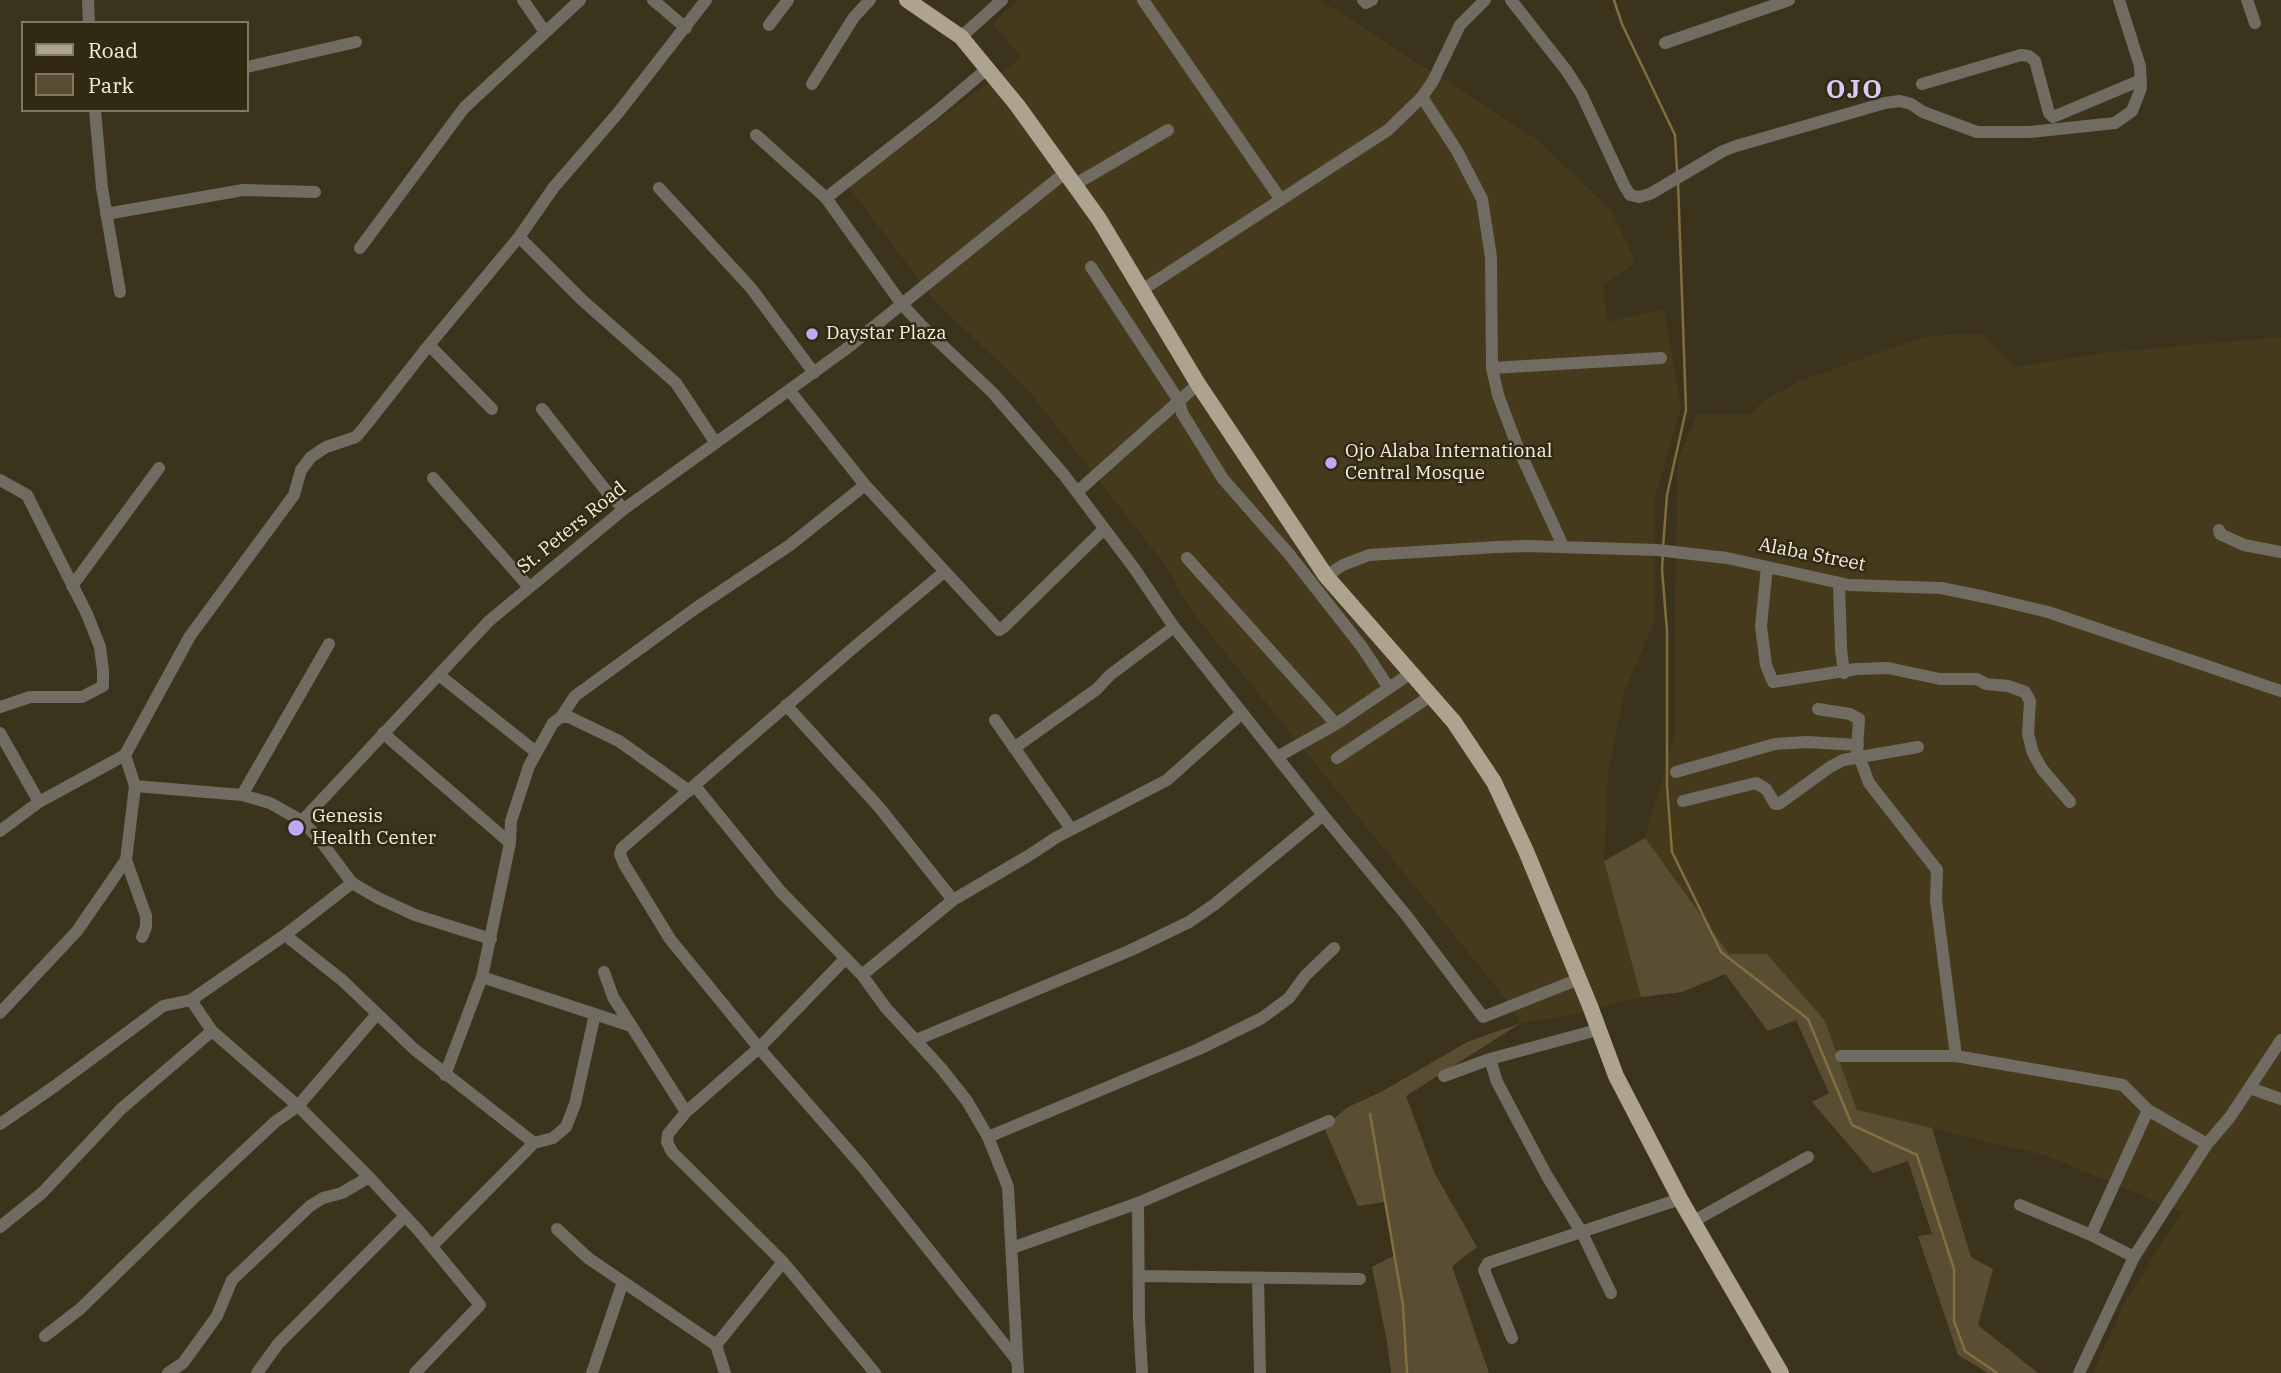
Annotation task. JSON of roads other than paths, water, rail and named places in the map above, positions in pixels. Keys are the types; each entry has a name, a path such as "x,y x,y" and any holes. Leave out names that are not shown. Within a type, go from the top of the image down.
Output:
{"main road":[{"path":"907,0 961,37 988,68 1099,219 1198,384 1326,576 1432,695 1454,722 1494,782 1526,851 1616,1076 1680,1199 1781,1373"}],"street":[{"path":"88,0 89,21"},
{"path":"523,0 545,32"},
{"path":"360,248 464,108 580,0"},
{"path":"653,0 686,28"},
{"path":"0,831 39,802 125,755 190,636 294,495 301,470 312,457 326,447 356,437 519,237 554,187 618,113 706,0"},
{"path":"769,25 788,0"},
{"path":"812,84 854,17 870,0"},
{"path":"961,37 1002,0"},
{"path":"1143,0 1281,200"},
{"path":"1363,0 1366,4 1372,0"},
{"path":"1142,290 1388,130 1422,97 1433,81 1460,25 1485,0"},
{"path":"1511,0 1581,93 1623,185 1630,195 1639,198 1723,151 1885,103 1911,104 1923,113 1977,132 2030,132 2115,123 2132,111 2141,88 2140,66 2119,0"},
{"path":"1664,43 1789,0"},
{"path":"2247,0 2255,23"},
{"path":"248,67 356,42"},
{"path":"1923,84 2021,55 2029,55 2035,61 2049,113 2053,117 2141,80"},
{"path":"825,198 988,68"},
{"path":"1422,97 1457,152 1482,199 1491,257 1492,368 1498,396 1563,547"},
{"path":"95,112 102,188 120,292"},
{"name":"St. Peters Road","path":"302,821 489,621 624,509 814,373 892,313 901,303 1070,179 1168,130"},
{"path":"756,135 825,198 901,303 993,393 1065,474 1174,627 1406,915 1483,1017 1578,979"},
{"path":"659,188 751,288 814,373"},
{"path":"106,214 243,191 315,192"},
{"path":"519,237 581,299 676,383 715,442"},
{"path":"1091,267 1179,401 1182,413 1223,478 1289,554 1362,647 1389,688"},
{"path":"429,345 492,409"},
{"path":"1492,368 1661,358"},
{"path":"1077,492 1198,384"},
{"path":"789,390 865,485 999,630 1104,529"},
{"path":"542,409 607,492 624,509"},
{"path":"72,586 159,468"},
{"path":"433,478 529,587"},
{"path":"0,481 27,495 87,614 100,647 103,686 82,696 30,697 0,707"},
{"path":"446,1075 482,977 510,843 511,821 536,752 553,723 561,717 575,696 696,608 790,545 865,485"},
{"path":"2219,530 2220,534 2244,545 2281,552"},
{"name":"Alaba Street","path":"1326,576 1343,565 1369,555 1497,547 1662,550 1727,558 1839,583 1941,588 1998,600 2048,612 2281,691"},
{"path":"1187,558 1336,724"},
{"path":"1767,568 1761,626 1773,682 1857,669 1895,669 1940,679 1977,679 1986,684 2008,686 2025,692 2030,701 2028,734 2033,753 2042,769 2070,802"},
{"path":"944,572 786,705 622,848 620,854 670,939 759,1048 862,1166 1016,1359"},
{"path":"1839,583 1844,673"},
{"path":"1014,748 1097,689 1174,627"},
{"path":"242,795 329,644"},
{"path":"1277,757 1336,724 1410,673"},
{"path":"439,675 536,752"},
{"path":"1337,758 1432,695"},
{"path":"786,705 878,807 953,900"},
{"path":"1818,709 1857,716 1860,725 1858,750 1869,783 1937,870 1936,900 1956,1056"},
{"path":"862,975 953,900 1071,829 1167,780 1242,713"},
{"path":"561,717 569,717 619,741 692,789 781,892 862,975 886,1008 967,1101 988,1137 1008,1187 1018,1373"},
{"path":"995,720 1071,829"},
{"path":"0,733 39,802"},
{"path":"383,733 510,843"},
{"path":"1676,772 1775,744 1806,742 1858,750 1918,747"},
{"path":"1683,800 1756,783 1766,789 1775,804 1779,804 1830,766 1858,750"},
{"path":"0,1013 77,931 125,860 135,786 125,755"},
{"path":"135,786 242,795 270,803 302,821 352,883 415,915 491,939"},
{"path":"916,1041 1129,951 1189,922 1215,904 1323,815"},
{"path":"125,860 146,916 142,937"},
{"path":"0,1124 163,1006 191,1000 285,935 352,883"},
{"path":"285,935 342,981 446,1075 534,1143"},
{"path":"988,1137 1199,1049 1262,1018 1289,998 1305,976 1334,948"},
{"path":"846,958 759,1048 686,1112 668,1134 667,1142 673,1152 783,1262 874,1373"},
{"path":"604,972 613,997 686,1112"},
{"path":"482,977 631,1026"},
{"path":"191,1000 212,1031 298,1105 369,1177 432,1246 480,1305 415,1373"},
{"path":"45,1336 80,1309 275,1122 298,1105 377,1014"},
{"path":"432,1246 534,1143 554,1138 566,1127 575,1104 595,1014"},
{"path":"1444,1076 1596,1027"},
{"path":"0,1227 42,1193 121,1109 212,1031"},
{"path":"2078,1373 2134,1257 2207,1144 2230,1117 2281,1040"},
{"path":"1841,1056 1956,1056 2123,1085 2148,1110 2207,1144"},
{"path":"1490,1059 1497,1082 1581,1233 1611,1293"},
{"path":"2250,1088 2281,1099"},
{"path":"2091,1235 2148,1110"},
{"path":"1012,1248 1138,1203 1329,1121"},
{"path":"1694,1221 1808,1157"},
{"path":"168,1373 183,1363 217,1316 232,1280 310,1206 323,1198 342,1193 369,1177"},
{"path":"1512,1338 1484,1270 1488,1263 1680,1199"},
{"path":"1138,1203 1142,1373"},
{"path":"2020,1205 2091,1235 2134,1257"},
{"path":"257,1373 278,1344 405,1216"},
{"path":"557,1230 589,1258 716,1345 725,1373"},
{"path":"716,1345 783,1262"},
{"path":"1140,1276 1360,1279"},
{"path":"1258,1279 1260,1373"},
{"path":"592,1373 623,1282"}],"waterway":[{"path":"1614,0 1622,24 1675,135 1677,171"},
{"path":"1663,547 1667,495 1686,410 1678,182"},
{"path":"1663,554 1667,631 1667,786 1672,852 1721,952 1808,1019 1852,1125 1917,1155 1954,1269 1954,1321 1965,1351 1997,1373"},
{"path":"1370,1114 1403,1305 1407,1373"}],"place":[{"name":"Daystar Plaza","path":"812,334"},
{"name":"Ojo Alaba International Central Mosque","path":"1331,463"},
{"name":"Genesis Health Center","path":"296,828"}],"district":[{"name":"OJO","path":"1855,90"}]}
